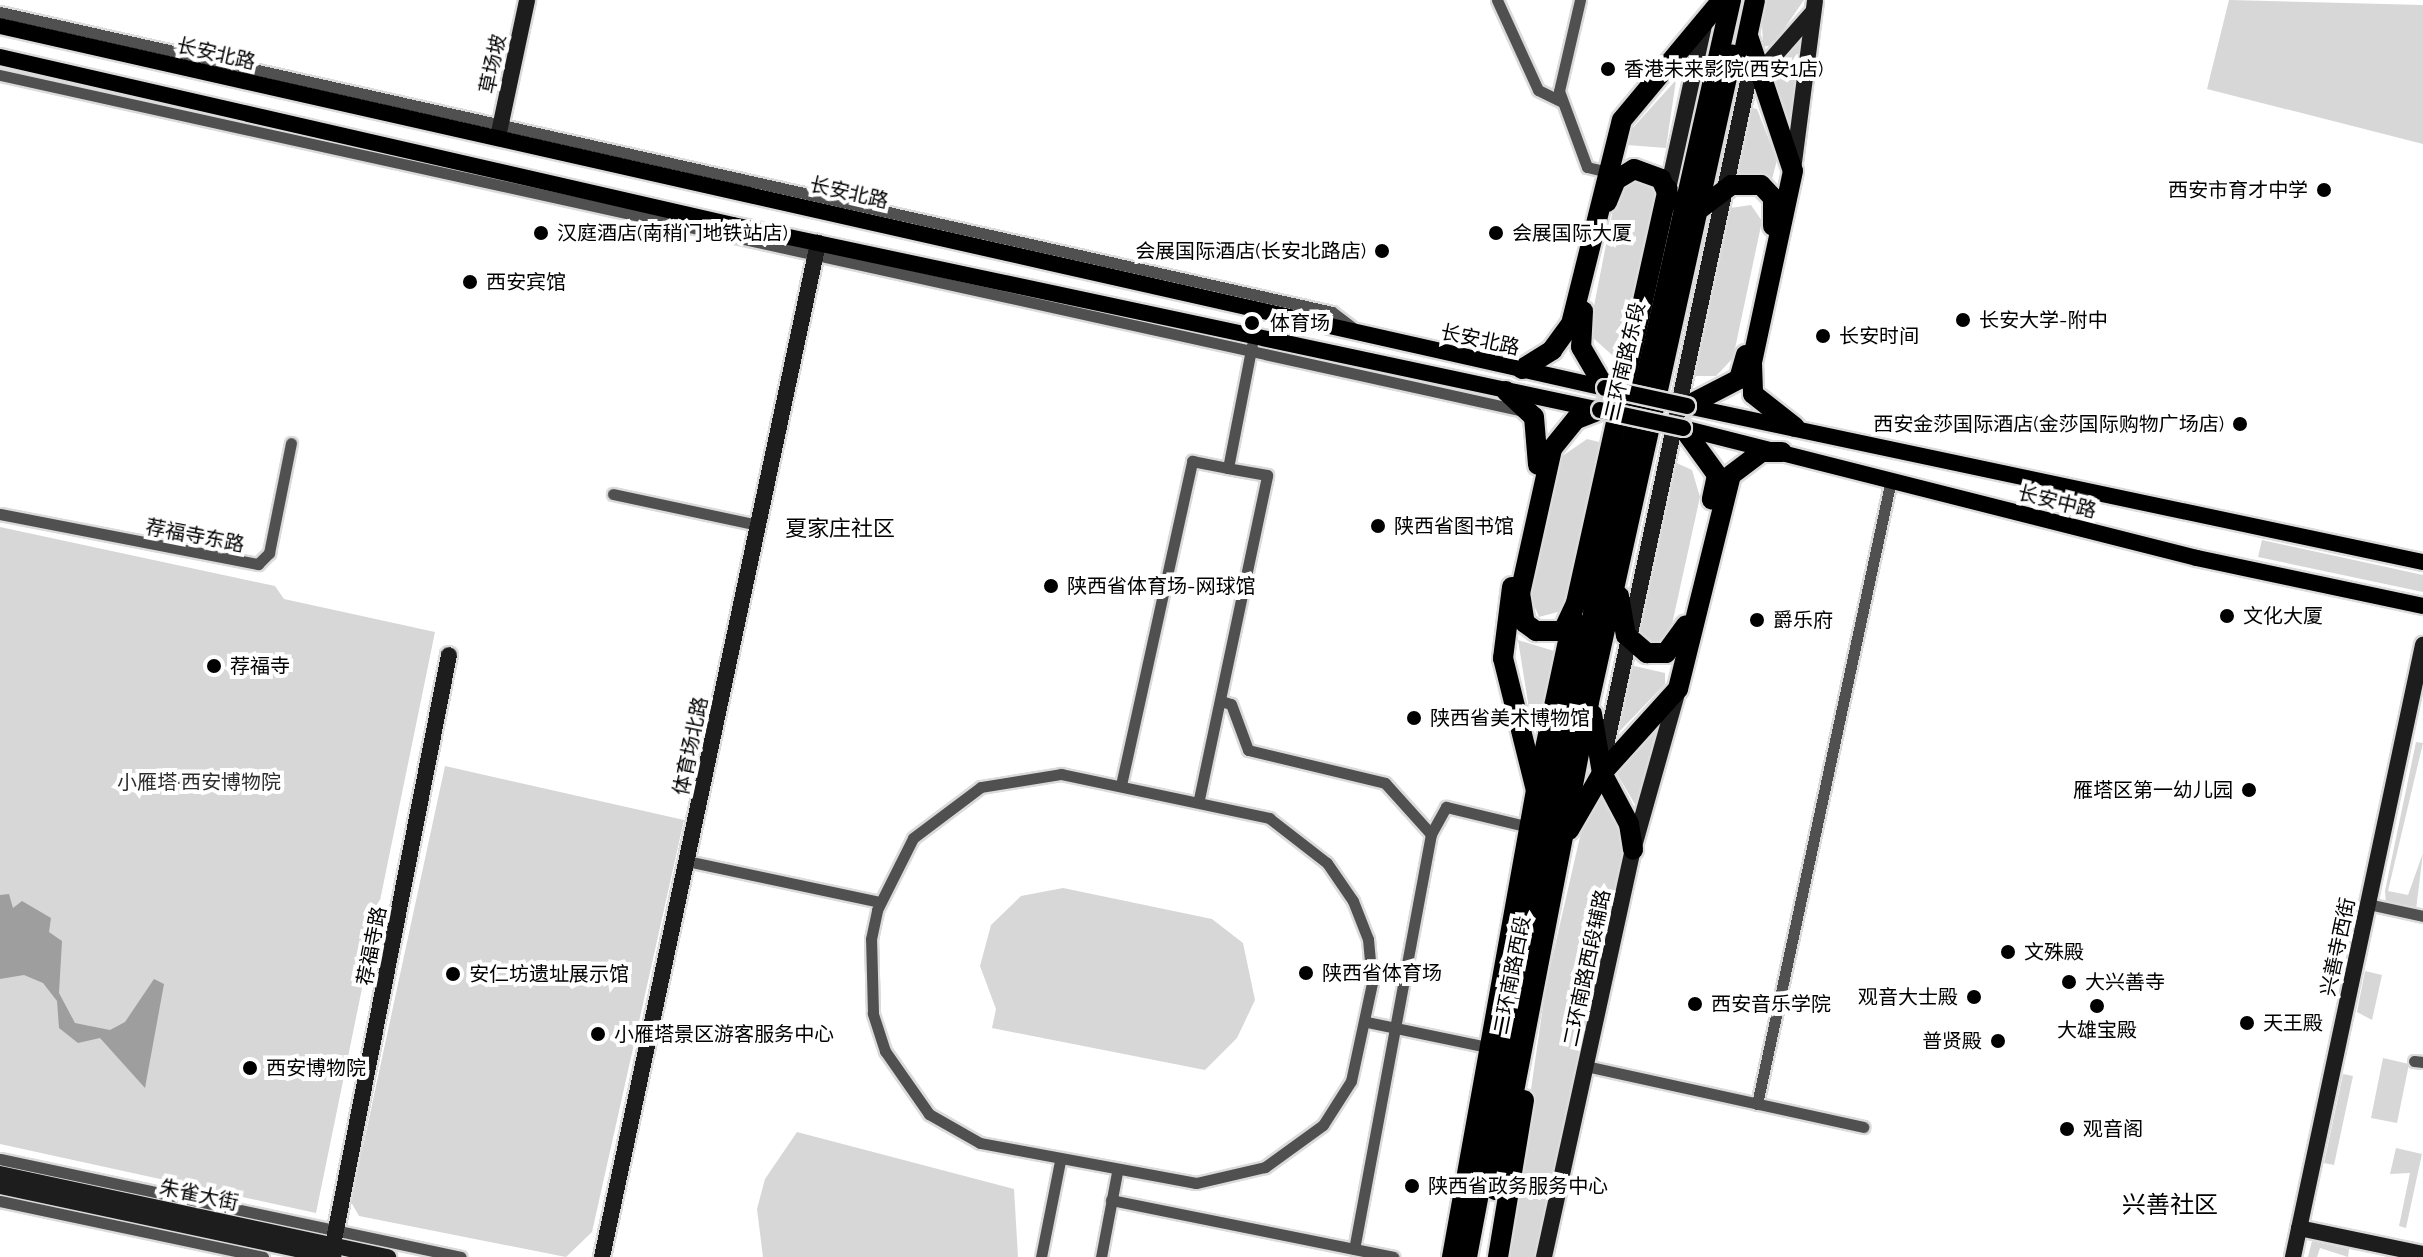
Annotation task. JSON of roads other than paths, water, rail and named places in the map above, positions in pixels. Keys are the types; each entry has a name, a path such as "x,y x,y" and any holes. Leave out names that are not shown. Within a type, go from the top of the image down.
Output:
{"highway":[{"path":"1522,369 1552,350 1571,324 1605,171 1622,120 1703,27 1722,0"},
{"name":"二环南路东段","path":"1566,733 1731,0"},
{"name":"二环南路东段","path":"1589,702 1704,206 1744,0"},
{"path":"1704,206 1755,0"},
{"path":"1748,36 1753,73 1793,171 1751,379 1753,394 1795,427"},
{"path":"1605,388 1581,347 1580,326 1610,190 1634,169 1653,173 1668,189 1678,233"},
{"path":"1687,406 1739,379 1775,220 1773,198 1761,185 1724,189 1704,206"},
{"path":"1461,1216 1488,1047 1536,790 1668,189"},
{"path":"1506,391 1531,413 1540,458 1502,641 1536,790"},
{"path":"1576,603 1563,631 1551,635 1525,623 1520,593 1552,449 1576,419 1600,410"},
{"path":"1619,571 1626,635 1647,653 1666,653 1686,625 1717,475 1683,428"},
{"path":"1560,843 1602,773 1678,689 1722,492 1731,475 1762,452 1782,452"},
{"path":"1589,702 1602,773 1629,824 1633,850"},
{"name":"二环南路西段","path":"1467,1257 1533,994 1589,702"},
{"path":"1536,790 1566,733"},
{"name":"二环南路西段","path":"1481,1257 1524,944 1566,733"},
{"path":"1452,1257 1524,944"},
{"path":"1498,1257 1520,1157 1533,994"}],"main road":[{"name":"长安北路","path":"0,26 500,130 1360,334 1687,406"},
{"path":"0,57 816,250 1252,344 1506,391 1683,428"},
{"name":"长安中路","path":"1687,406 2423,560"},
{"name":"长安中路","path":"1683,428 2423,606"}],"street":[{"name":"草场坡","path":"500,130 527,0"},
{"path":"1497,0 1515,53 1538,90 1561,101"},
{"path":"1580,0 1561,101 1587,167 1605,171"},
{"path":"1668,189 1710,0"},
{"path":"1602,773 1626,635 1724,189 1753,73 1815,6"},
{"path":"1793,171 1815,6"},
{"path":"0,12 500,130"},
{"path":"0,75 816,250"},
{"name":"体育场北路","path":"602,1257 816,250"},
{"path":"1228,468 1252,344 1531,413"},
{"name":"荐福寺东路","path":"0,514 258,564 269,553 291,443"},
{"path":"1121,785 1192,461 1267,475 1199,799"},
{"path":"1757,1104 1891,480"},
{"path":"613,494 758,525"},
{"name":"兴善寺西街","path":"2293,1257 2423,645"},
{"name":"荐福寺路","path":"334,1244 449,655"},
{"name":"二环南路西段辅路","path":"1544,1257 1633,850 1678,689"},
{"path":"1221,701 1231,704 1248,750 1385,783 1431,834"},
{"path":"1061,774 1199,799 1269,818 1340,879 1368,939 1367,1022 1351,1081 1323,1125 1265,1167 1196,1183 1060,1161 956,1132 901,1081 873,1013 868,971 880,902 913,838 981,787 1061,774"},
{"path":"1354,1249 1399,1027 1431,834 1446,807 1529,827"},
{"path":"687,861 880,902"},
{"path":"2368,904 2422,916 2423,902"},
{"path":"1367,1022 1488,1047"},
{"path":"1586,1066 1863,1127"},
{"path":"0,1159 334,1244 461,1257"},
{"path":"1041,1257 1060,1161"},
{"path":"1101,1257 1117,1172"},
{"name":"朱雀大街","path":"0,1174 388,1257"},
{"name":"朱雀大街","path":"0,1186 334,1244"},
{"path":"1111,1200 1393,1257"},
{"path":"0,1201 263,1257"},
{"path":"2299,1228 2423,1254"}],"place":[{"name":"香港未来影院(西安1店)","path":"1608,69"},
{"name":"西安市育才中学","path":"2324,190"},
{"name":"汉庭酒店(南稍门地铁站店)","path":"541,233"},
{"name":"会展国际大厦","path":"1496,233"},
{"name":"会展国际酒店(长安北路店)","path":"1382,251"},
{"name":"西安宾馆","path":"470,282"},
{"name":"长安大学-附中","path":"1963,320"},
{"name":"体育场","path":"1252,323"},
{"name":"长安时间","path":"1823,336"},
{"name":"西安金莎国际酒店(金莎国际购物广场店)","path":"2240,424"},
{"name":"陕西省图书馆","path":"1378,526"},
{"name":"陕西省体育场-网球馆","path":"1051,586"},
{"name":"文化大厦","path":"2227,616"},
{"name":"爵乐府","path":"1757,620"},
{"name":"荐福寺","path":"214,666"},
{"name":"陕西省美术博物馆","path":"1414,718"},
{"name":"雁塔区第一幼儿园","path":"2249,790"},
{"name":"文殊殿","path":"2008,952"},
{"name":"陕西省体育场","path":"1306,973"},
{"name":"安仁坊遗址展示馆","path":"453,974"},
{"name":"大兴善寺","path":"2069,982"},
{"name":"观音大士殿","path":"1974,997"},
{"name":"西安音乐学院","path":"1695,1004"},
{"name":"大雄宝殿","path":"2097,1006"},
{"name":"天王殿","path":"2247,1023"},
{"name":"小雁塔景区游客服务中心","path":"598,1034"},
{"name":"普贤殿","path":"1998,1041"},
{"name":"西安博物院","path":"250,1068"},
{"name":"观音阁","path":"2067,1129"},
{"name":"陕西省政务服务中心","path":"1412,1186"}],"district":[{"name":"夏家庄社区","path":"840,529"},
{"name":"兴善社区","path":"2170,1205"}],"park label":[{"name":"小雁塔·西安博物院","path":"199,782"}]}
